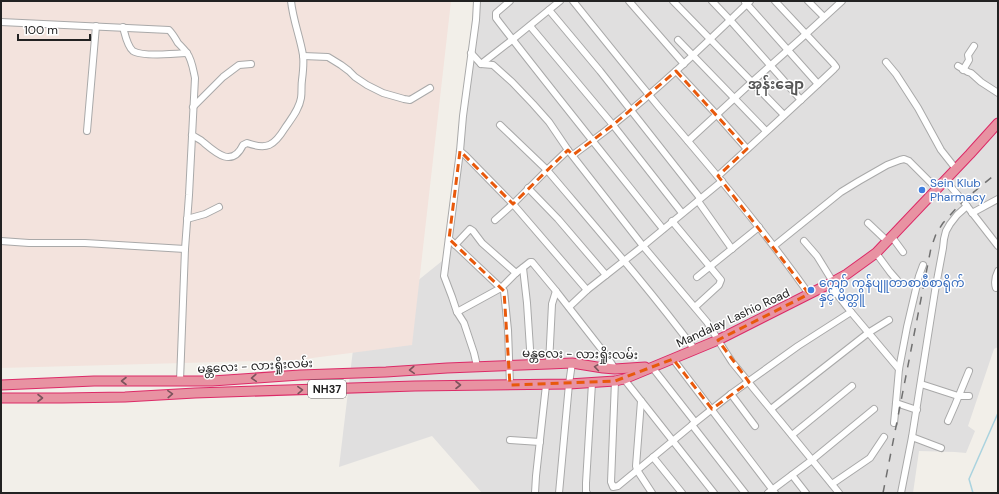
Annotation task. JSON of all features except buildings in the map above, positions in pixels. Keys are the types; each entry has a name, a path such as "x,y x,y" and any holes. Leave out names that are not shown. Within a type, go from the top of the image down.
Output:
{"highway":[{"name":"Mandalay Lashio Road","path":"651,367 718,340 847,274 876,253 890,239 998,123"},
{"name":"မန္တလေး - လားရှိုးလမ်း","path":"1,385 94,381 212,381 300,375 531,364 572,363 615,369 651,367"},
{"name":"မန္တလေး - လားရှိုးလမ်း","path":"1,398 109,397 195,393 592,383 620,380 651,367"},
{"path":"437,368 440,386"}],"street":[{"path":"192,136 202,141 217,154 229,157 236,154 243,145 247,143 257,146 273,144 283,132 300,103 303,72 303,56 291,1"},
{"path":"477,1 476,20 444,276 457,312 464,323 477,366"},
{"path":"510,1 496,13 496,18 663,229"},
{"path":"481,64 560,1"},
{"path":"573,1 688,142 720,178 810,294"},
{"path":"629,1 684,64"},
{"path":"673,1 784,115"},
{"path":"712,1 801,100"},
{"path":"569,307 586,290 643,246 699,199 747,149 836,67 775,1"},
{"path":"808,1 824,17"},
{"path":"688,142 842,1"},
{"path":"572,155 613,125 676,71 711,39 747,2 818,84"},
{"path":"548,10 631,110 699,199 732,249"},
{"path":"1,22 169,30 187,53 195,78 184,249 180,381"},
{"path":"87,131 96,26"},
{"path":"530,26 613,125 682,213"},
{"path":"123,27 128,44 132,50 139,53 169,55 187,53"},
{"path":"678,40 766,132"},
{"path":"974,46 968,55 969,60 961,68 971,73 981,82 998,93"},
{"path":"471,53 481,64 493,65 512,82 549,122 568,150 643,246 695,306 732,362 839,493"},
{"path":"303,56 328,57 367,85 410,100 430,88"},
{"path":"886,62 896,74 918,108 941,150 956,169"},
{"path":"193,107 223,77 239,65 251,64"},
{"path":"676,71 747,149"},
{"path":"500,125 547,170 624,261 695,350"},
{"path":"495,220 568,150"},
{"path":"460,151 513,204 586,290"},
{"path":"774,246 841,192 887,165 900,160 904,159 909,162 937,189"},
{"path":"945,180 998,246"},
{"path":"528,188 558,219 606,275"},
{"path":"972,213 998,199"},
{"path":"901,493 917,410 935,291 946,231 950,224 967,206"},
{"path":"187,219 206,214 219,207"},
{"path":"672,221 721,280 719,285 695,306"},
{"path":"868,223 890,239 903,252"},
{"path":"697,277 759,227"},
{"path":"455,245 470,229 482,243 516,273"},
{"path":"449,239 504,291 508,330 510,385"},
{"path":"1,241 29,243 92,243 184,249"},
{"path":"804,241 817,256 831,283 851,312 899,369"},
{"path":"876,253 897,280"},
{"path":"457,312 501,288 516,273 532,262 569,307 615,369"},
{"path":"894,423 899,369 907,327 923,265"},
{"path":"523,268 531,364"},
{"path":"996,288 994,284 998,271"},
{"path":"549,364 552,304 556,291"},
{"path":"608,493 613,486 618,486 731,394 798,346 851,312"},
{"path":"771,409 868,333 889,320"},
{"path":"674,359 772,492 874,409"},
{"path":"559,493 572,363"},
{"path":"651,367 746,493"},
{"path":"948,421 969,371"},
{"path":"620,380 642,402 714,493"},
{"path":"613,486 611,482 620,380"},
{"path":"587,493 586,484 592,383"},
{"path":"921,384 958,396 969,396"},
{"path":"535,493 546,385"},
{"path":"792,434 852,386"},
{"path":"731,394 755,426"},
{"path":"642,402 636,466 652,493"},
{"path":"896,403 917,410"},
{"path":"912,437 941,448"},
{"path":"832,484 870,458 884,438"},
{"path":"510,440 540,442"},
{"path":"653,457 682,493"},
{"path":"792,475 806,493"}],"highlighted area":[{"path":"676,71 747,149 718,176 809,294 718,340 749,382 712,409 673,359 615,381 510,385 504,291 449,239 460,151 513,204 568,150 573,155 613,125"}],"shaded area":[{"path":"1,1 451,1 412,345 297,360 1,368"},
{"name":"အုန်းချော","path":"474,1 998,1 998,347 994,349 968,426 975,431 966,453 919,451 913,493 482,493 432,436 339,467 355,333 447,257"}],"waterway":[{"path":"973,493 969,479 998,413"}],"railway":[{"path":"883,493 931,248 936,234 943,223 963,201 998,172"}],"place":[{"name":"Sein Klub Pharmacy","path":"922,190"},
{"name":"ကျော် ကွန်ပျူတာစာစီစာရိုက် နှင့် မိတ္တူ","path":"811,290"}],"district":[{"name":"အုန်းချော","path":"776,84"}]}
